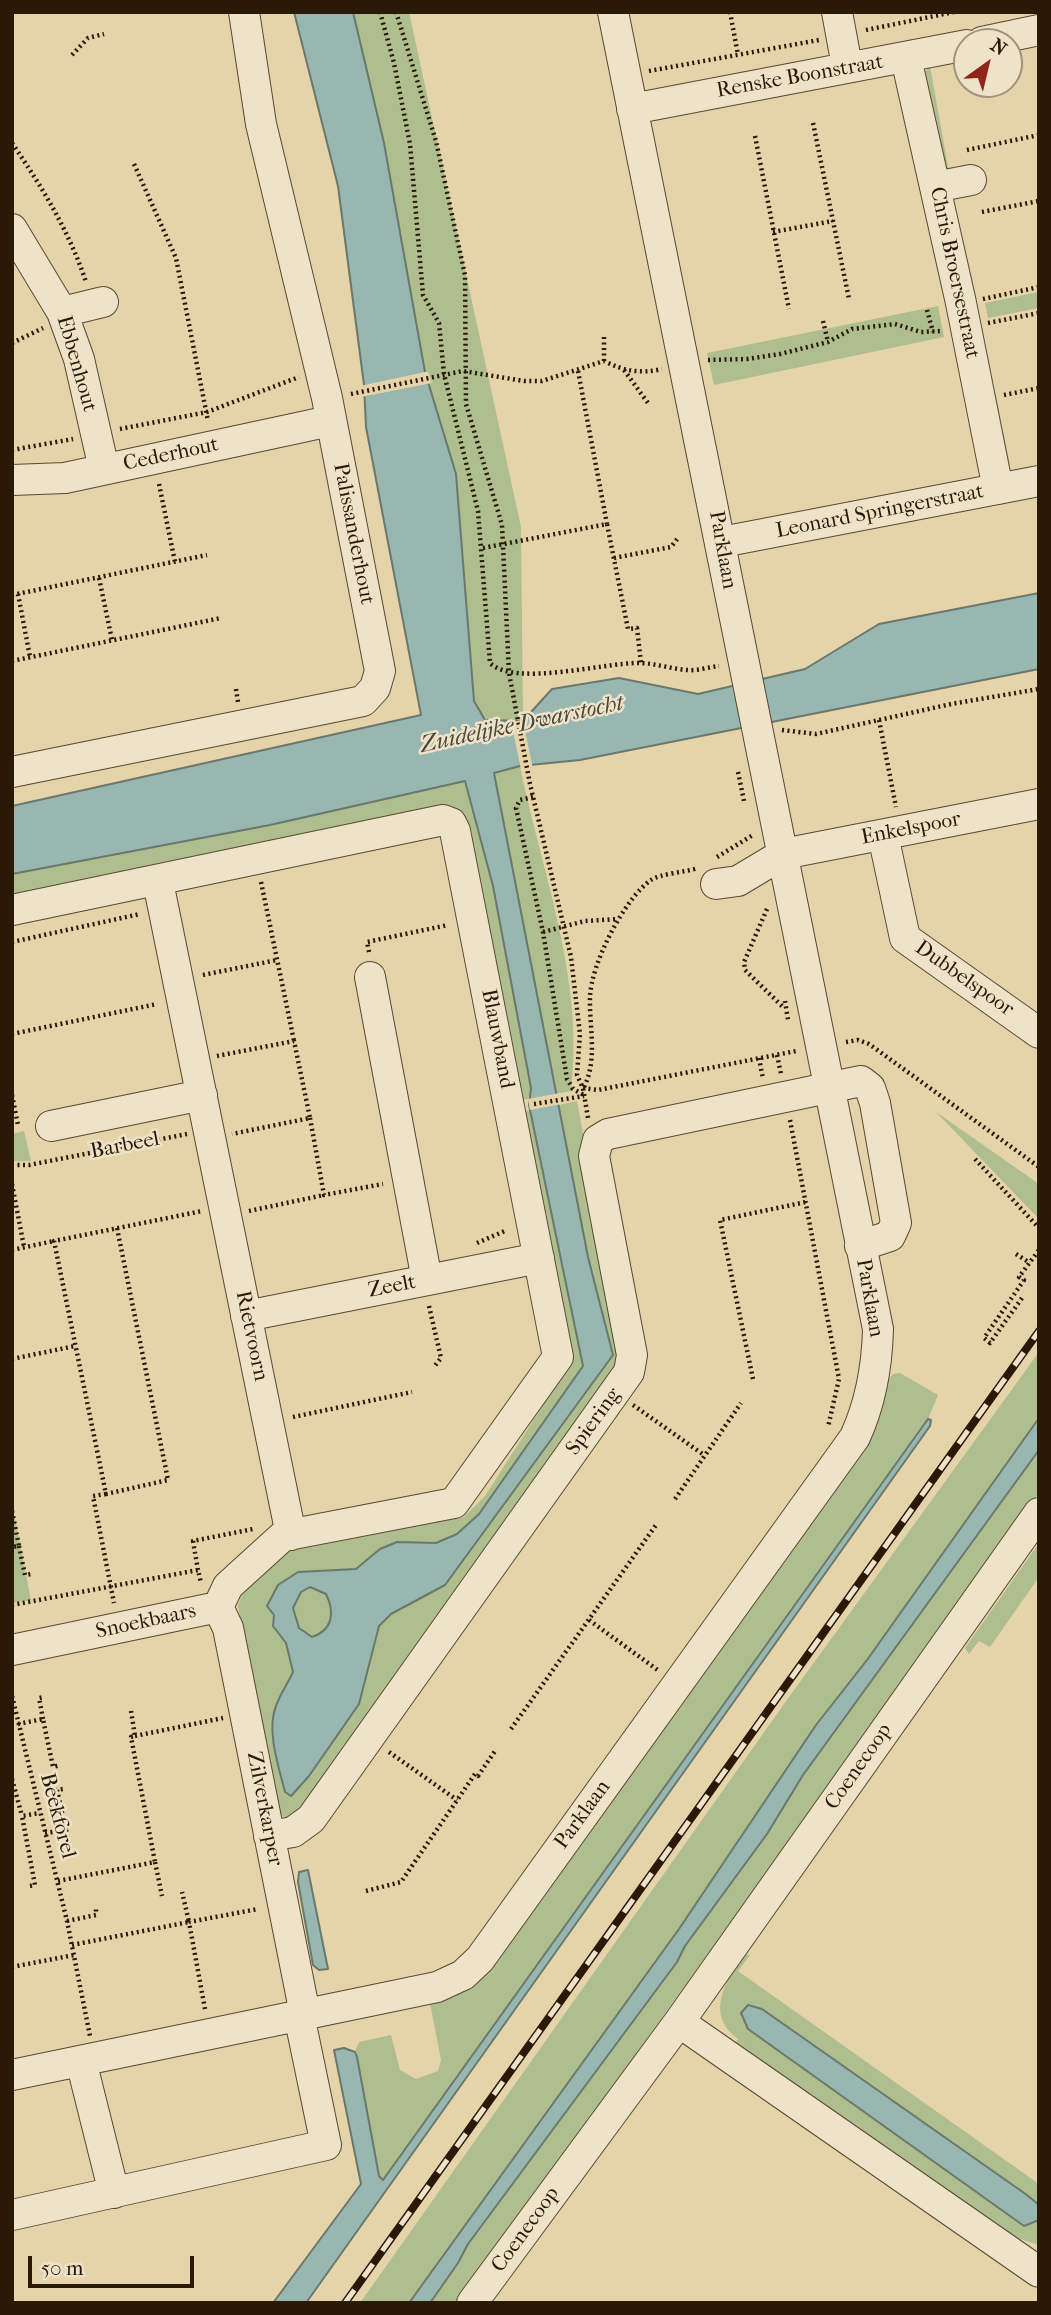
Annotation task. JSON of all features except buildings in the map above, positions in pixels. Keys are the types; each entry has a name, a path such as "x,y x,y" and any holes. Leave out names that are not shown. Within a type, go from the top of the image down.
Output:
{"street":[{"name":"Palissanderhout","path":"12,772 363,701 375,688 380,671 320,368 261,124 244,12"},
{"name":"Parklaan","path":"12,2074 437,1987 463,1975 480,1959 855,1437 866,1413 877,1359 878,1329 722,542 613,12"},
{"path":"837,12 847,66"},
{"name":"Renske Boonstraat","path":"632,109 953,48"},
{"name":"Chris Broersestraat","path":"906,58 935,187 977,316 998,489"},
{"path":"935,187 971,180"},
{"name":"Ebbenhout","path":"12,229 63,315 79,359 104,469"},
{"path":"63,315 103,302"},
{"name":"Cederhout","path":"12,480 65,478 330,421"},
{"name":"Leonard Springerstraat","path":"722,542 1039,481"},
{"name":"Enkelspoor","path":"783,854 1039,804"},
{"name":"Blauwband","path":"12,910 443,820 451,823 455,831 558,1357 463,1494 454,1503 442,1507 290,1528"},
{"name":"Dubbelspoor","path":"892,833 905,938 1039,1033"},
{"path":"716,884 738,881 783,854"},
{"name":"Rietvoorn","path":"146,884 180,990 290,1528"},
{"path":"370,977 409,1179 425,1281"},
{"name":"Parklaan","path":"828,1087 861,1082 870,1088 875,1102 896,1223 890,1236 860,1246"},
{"name":"Spiering","path":"269,1836 293,1832 311,1819 629,1372 632,1356 594,1156 598,1140 608,1134 828,1087"},
{"name":"Barbeel","path":"51,1126 202,1095"},
{"name":"Zeelt","path":"246,1316 539,1258"},
{"name":"Coenecoop","path":"472,2303 679,2022 1039,1513"},
{"name":"Snoekbaars","path":"12,1650 212,1608 228,1587 290,1528"},
{"name":"Zilverkarper","path":"114,2193 326,2145 283,1904 226,1619 212,1608"},
{"path":"679,2022 1039,2272"},
{"path":"12,2215 114,2193 88,2059"}],"path":[{"path":"380,12 404,106 415,188 420,278 426,304 439,323 444,374 478,511 483,548 489,659 495,668 509,673 535,675 595,665 641,663 689,670 745,664"},
{"path":"396,12 436,141 465,275 463,371 466,404 502,525 509,673 530,784 564,927 578,1003 577,1075 583,1088"},
{"path":"626,76 738,55 730,12"},
{"path":"72,55 88,38 104,34"},
{"path":"813,123 849,299"},
{"path":"967,150 1039,135"},
{"path":"755,136 789,309"},
{"path":"134,164 176,258 213,446"},
{"path":"982,212 1039,201"},
{"path":"773,232 833,221"},
{"path":"977,316 981,299 1039,287"},
{"path":"927,310 933,332"},
{"path":"977,316 986,324 1039,313"},
{"path":"12,343 63,315"},
{"path":"359,392 463,371 524,381 542,381 604,361 643,373 712,359 747,359 780,354 828,342 852,330 895,324 921,332 933,332 977,316"},
{"path":"823,321 828,342"},
{"path":"604,337 604,361"},
{"path":"12,450 207,412 320,368"},
{"path":"624,369 648,403"},
{"path":"578,371 628,629 637,628 641,663"},
{"path":"1000,396 1039,388"},
{"path":"153,458 176,562"},
{"path":"483,548 607,524"},
{"path":"614,558 671,547 678,538"},
{"path":"30,657 15,595 207,555"},
{"path":"99,578 112,640"},
{"path":"12,661 221,618"},
{"path":"759,731 789,728 816,734 1039,690"},
{"path":"879,720 892,833"},
{"path":"529,1105 584,1096 573,1089 567,1079 543,932 516,808 520,800 533,797"},
{"path":"583,1088 590,1066 593,979 602,950 618,919 652,878 701,866 753,835"},
{"path":"256,861 324,1195"},
{"path":"12,942 140,916 146,884"},
{"path":"767,909 744,962 745,970 784,1008"},
{"path":"543,932 618,919"},
{"path":"370,977 372,968 367,942 473,920"},
{"path":"12,1034 180,990 277,960"},
{"path":"583,1088 598,1090 858,1040 869,1044 1039,1167"},
{"path":"195,1060 294,1041"},
{"path":"777,1055 839,1379 838,1397 825,1435"},
{"path":"12,1095 18,1125"},
{"path":"210,1134 310,1118"},
{"name":"Barbeel","path":"12,1165 41,1163 210,1134"},
{"path":"975,1159 1039,1228"},
{"path":"12,1250 117,1228 409,1179"},
{"path":"12,1184 24,1247"},
{"path":"753,1379 720,1220 806,1202"},
{"path":"117,1228 167,1480 93,1496 119,1628"},
{"path":"54,1241 106,1494"},
{"path":"1016,1254 1030,1263"},
{"path":"1022,1298 990,1343 984,1338 1024,1280 1019,1277 1038,1254"},
{"path":"425,1281 441,1358 434,1367"},
{"path":"12,1359 75,1346"},
{"path":"268,1422 412,1392"},
{"path":"615,1393 704,1455"},
{"path":"675,1499 741,1402"},
{"path":"12,1511 24,1576 31,1574"},
{"path":"511,1729 656,1525"},
{"path":"212,1608 198,1570 193,1542 290,1528"},
{"path":"12,1547 19,1546"},
{"path":"12,1605 198,1570"},
{"path":"589,1620 677,1684"},
{"name":"Beekforel","path":"12,1696 67,1921 88,2059"},
{"path":"44,1697 39,1698 53,1766 60,1765"},
{"path":"131,1711 135,1736"},
{"path":"162,1896 131,1737 245,1714"},
{"path":"18,1724 43,1719"},
{"path":"12,1732 19,1731"},
{"path":"368,1738 457,1800"},
{"path":"366,1891 401,1882 457,1800 495,1751"},
{"path":"12,1779 35,1885 30,1886"},
{"path":"63,1789 57,1790 70,1852 75,1850"},
{"path":"22,1816 40,1813"},
{"path":"45,1833 66,1829"},
{"path":"58,1881 155,1862"},
{"path":"182,1892 210,2034"},
{"path":"72,1945 283,1904"},
{"path":"67,1921 96,1915 96,1909"},
{"path":"12,1967 74,1955"}],"green space":[{"path":"353,12 409,12 521,527 523,720 512,723 485,720 474,701 456,474 425,372 384,143"},
{"path":"930,66 949,172 943,174 924,73"},
{"path":"1039,292 1039,308 988,318 985,303"},
{"path":"938,306 944,337 714,385 707,353"},
{"path":"982,327 1010,465 1008,466 976,328"},
{"path":"520,766 559,927 572,1009 574,1050 571,1091 556,1094 494,773"},
{"path":"464,781 493,886 531,1088 528,1099 518,1101 460,816 12,900 12,874 270,825"},
{"path":"577,1101 625,1357 294,1819 281,1816 265,1769 238,1605 245,1587 285,1552 464,1517 485,1496 570,1363 571,1350 549,1234 520,1113 530,1110 583,1366 479,1514 457,1534 436,1543 397,1542 380,1549 356,1569 298,1572 274,1615 273,1626 286,1643 293,1672 275,1707 359,1704 379,1626 391,1614 445,1585 613,1355 588,1257 559,1105"},
{"path":"936,1112 1039,1184 1039,1219"},
{"path":"24,1131 31,1161 12,1161 12,1134"},
{"path":"1039,1352 1039,1418 867,1660 816,1725 679,1929 409,2303 360,2303 789,1697"},
{"path":"900,1373 938,1395 928,1419 383,2180 379,2176 355,2052 359,2042 391,2035 400,2070 416,2079 438,2071 441,2060 430,2003 886,1382 893,1374"},
{"path":"1039,1450 1039,1492 529,2203 462,2303 430,2303 468,2244 677,1962 685,1946 767,1834 803,1775"},
{"path":"12,1505 31,1600 12,1603"},
{"path":"1039,1543 1039,1577 990,1647 979,1641 969,1654 965,1648"},
{"path":"310,1587 326,1594 331,1607 328,1625 312,1637 299,1628 293,1608 301,1592"},
{"path":"745,1954 750,1955 738,1971 1039,2184 1039,2205 748,2029 1023,2226 1039,2220 1039,2245 1017,2238 735,2044 738,2039 722,2019 720,2008 725,1986"}],"water":[{"name":"Zuidelijke Dwarstocht","path":"294,12 353,12 384,143 425,372 456,474 474,701 485,720 523,721 552,689 619,678 698,694 805,669 879,624 1039,593 1039,669 580,760 520,766 494,773 588,1257 613,1355 445,1585 391,1614 379,1626 359,1704 309,1776 291,1796 285,1792 272,1726 276,1706 293,1672 286,1643 273,1626 274,1615 267,1606 278,1585 298,1572 356,1569 380,1549 397,1542 436,1543 457,1534 479,1514 583,1366 529,1105 531,1088 493,886 465,781 270,825 12,874 12,806 421,715 366,427 364,385 338,186","holes":["310,1587 326,1594 331,1607 330,1620 324,1630 312,1637 299,1628 293,1608 301,1592"]},
{"path":"1039,1418 1039,1450 803,1775 767,1834 685,1946 677,1962 468,2244 430,2303 409,2303 679,1929 816,1725 867,1660"},
{"path":"928,1419 931,1420 930,1426 306,2303 273,2303 361,2184 334,2050 344,2048 355,2052 357,2057 379,2176 383,2180"},
{"path":"308,1870 328,1969 319,1970 313,1965 298,1882 299,1872"},
{"path":"748,2005 762,2009 1027,2195 1039,2205 1039,2220 1024,2226 748,2029 741,2013"}],"pier":[{"path":"428,372 432,383 361,397 360,386"},
{"path":"523,720 533,769 521,769 511,722"},
{"path":"560,1093 562,1104 530,1110 528,1099"}],"railway":[{"path":"345,2303 1039,1331"}]}
